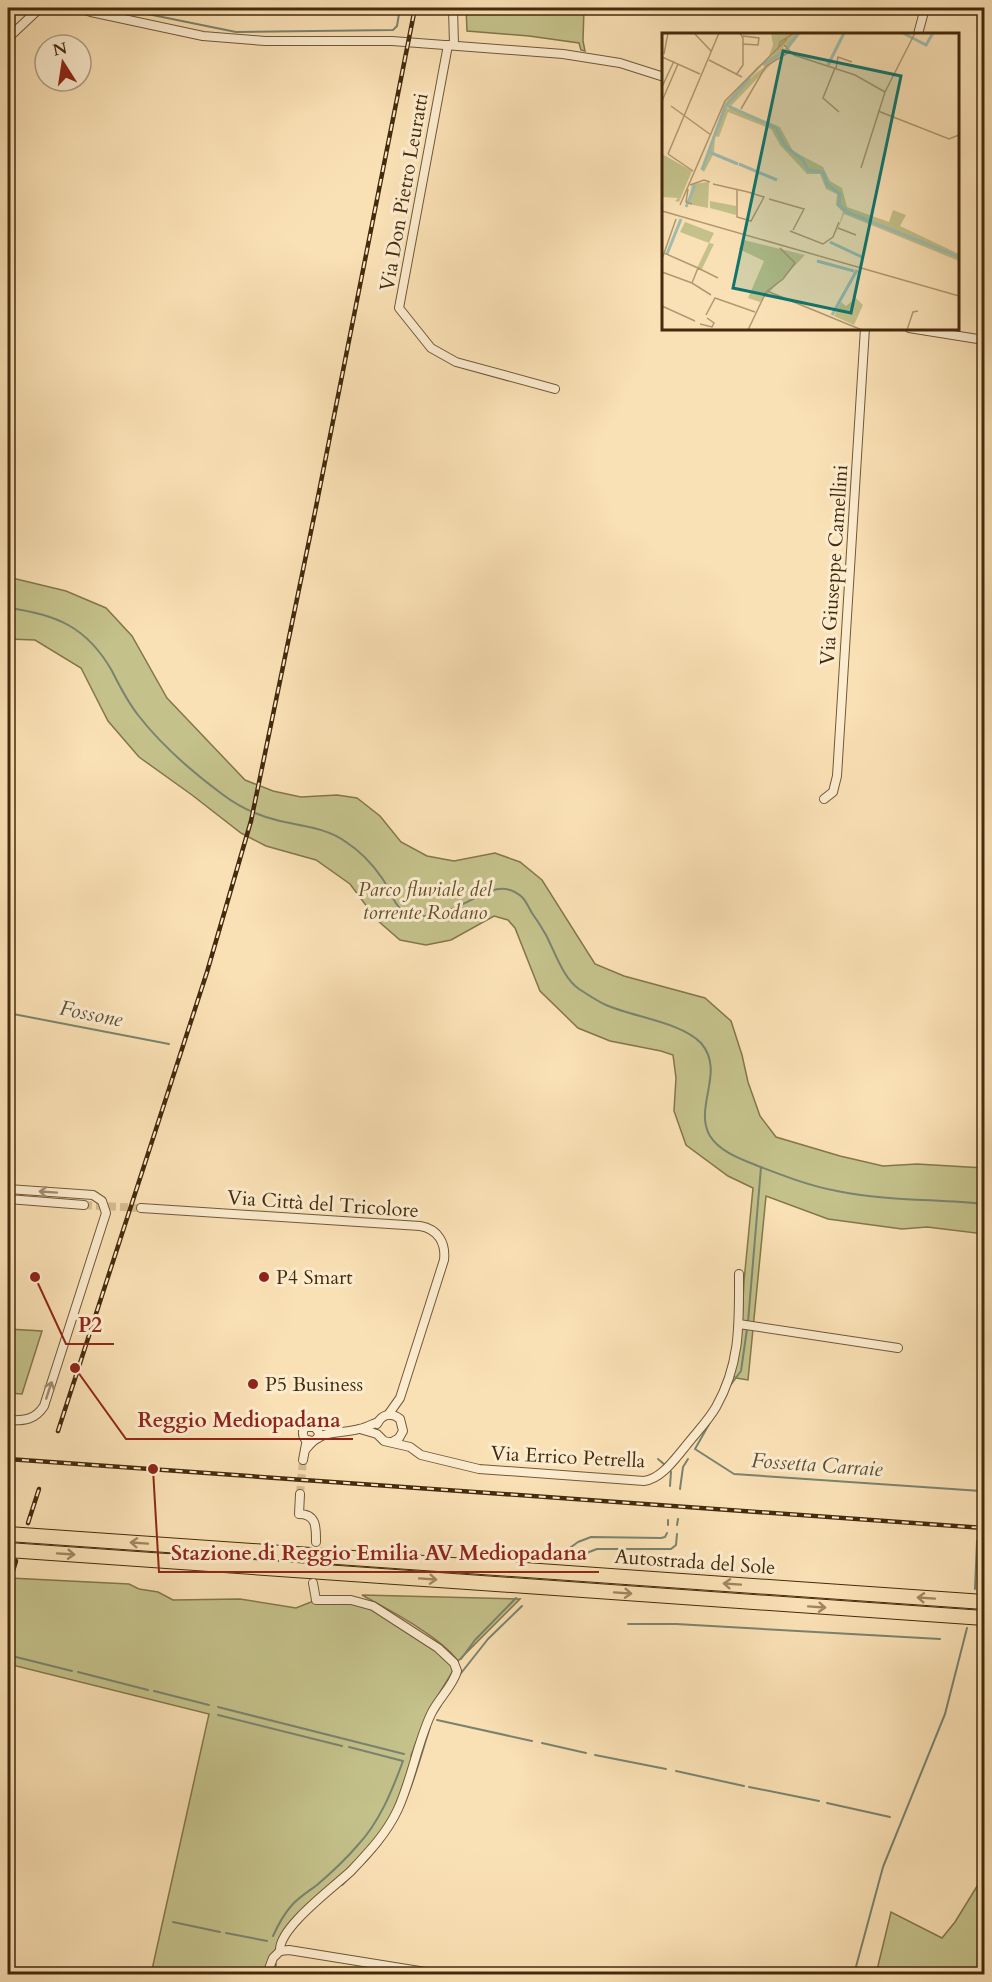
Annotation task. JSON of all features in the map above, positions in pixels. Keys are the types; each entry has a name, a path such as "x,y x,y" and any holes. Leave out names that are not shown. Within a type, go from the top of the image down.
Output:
{"highway":[{"name":"Autostrada del Sole","path":"8,1534 984,1602"},
{"name":"Autostrada del Sole","path":"8,1550 984,1618"}],"street":[{"path":"8,38 40,8"},
{"path":"78,8 203,36 265,41 392,40 563,54 620,63 662,77"},
{"name":"Via Don Pietro Leuratti","path":"453,8 451,45 399,308 431,348 456,362 555,389"},
{"path":"918,33 925,8"},
{"name":"Via Giuseppe Camellini","path":"824,799 833,792 837,776 865,330"},
{"path":"922,330 984,340"},
{"path":"8,1189 93,1195 102,1200 106,1213 44,1406 28,1420 8,1420"},
{"path":"8,1199 84,1205"},
{"name":"Via Città del Tricolore","path":"141,1208 420,1226 436,1232 442,1240 444,1260 400,1398"},
{"name":"Via Errico Petrella","path":"410,1447 421,1455 485,1470 650,1480 673,1461 716,1408 735,1362 739,1324 739,1274"},
{"path":"739,1324 898,1348"},
{"path":"388,1415 400,1398"},
{"path":"400,1398 400,1419 410,1447"},
{"path":"303,1460 313,1437 330,1432 360,1429 388,1415 400,1419"},
{"path":"377,1434 378,1422"},
{"path":"360,1429 377,1434 384,1441 410,1447"},
{"path":"392,1442 399,1438 403,1431"},
{"path":"300,1494 299,1514 307,1515 314,1520 316,1542"},
{"path":"267,1974 273,1958 280,1951 282,1940 299,1918 375,1846 387,1829 402,1798 431,1713 457,1671 454,1663 438,1648 373,1606 351,1600 316,1600 313,1583"},
{"path":"280,1951 289,1950 438,1974"}],"green space":[{"path":"466,8 584,8 585,51 581,50 579,43 467,31"},
{"name":"Parco fluviale del torrente Rodano","path":"8,577 66,591 106,608 132,636 167,698 245,780 273,791 301,797 337,795 357,798 380,816 401,842 427,856 454,861 495,853 520,862 542,880 595,964 624,976 705,998 731,1021 760,1116 776,1137 883,1166 917,1164 984,1168 984,1234 927,1227 902,1229 828,1219 766,1196 748,1380 736,1378 732,1375 742,1324 753,1188 728,1176 686,1145 674,1111 676,1078 673,1055 610,1041 578,1028 540,991 515,928 508,920 494,916 451,940 426,945 400,940 377,920 350,884 316,860 266,846 241,833 139,757 108,721 81,668 35,640 8,639"},
{"path":"8,1329 42,1331 22,1394 8,1393"},
{"path":"10,1578 129,1584 139,1589 158,1592 173,1600 240,1599 296,1608 316,1600 360,1601 412,1631 457,1667 434,1707 402,1798 375,1846 299,1918 267,1974 151,1974 209,1714 8,1664"},
{"path":"362,1595 520,1599 458,1661 427,1634"},
{"path":"984,1875 984,1974 876,1974 891,1912 942,1938 955,1922"}],"waterway":[{"path":"118,8 236,32 393,30 397,26 400,8"},
{"path":"8,608 41,614 69,625 81,633 102,656 138,715 167,748 188,767 228,799 249,810 272,819 306,826 339,837 375,868 402,911 414,916 426,916 458,907 485,893 500,889 507,889 522,897 546,935 564,972 579,989 606,1005 682,1030 701,1043 708,1054 711,1066 705,1113 706,1125 714,1142 725,1151 787,1177 837,1191 892,1198 984,1204"},
{"name":"Fossone","path":"8,1013 169,1044"},
{"name":"Fossetta Carraie","path":"748,1322 761,1167"},
{"name":"Fossetta Carraie","path":"729,1387 741,1371 747,1329"},
{"name":"Fossetta Carraie","path":"712,1419 695,1449 734,1474 981,1491 980,1516"},
{"path":"658,1459 665,1465"},
{"path":"680,1489 683,1467 688,1459"},
{"path":"669,1469 671,1472 670,1486"},
{"path":"677,1525 678,1519"},
{"path":"668,1520 668,1525"},
{"path":"560,1555 578,1542 591,1537 661,1538 667,1533"},
{"path":"584,1556 597,1549 671,1549 676,1545 677,1534"},
{"name":"Fossetta Carraie","path":"975,1589 977,1541"},
{"path":"461,1659 475,1640 516,1598"},
{"path":"458,1677 488,1639 522,1606"},
{"path":"628,1624 676,1624 940,1639"},
{"name":"Fossetta Carraie","path":"854,1974 883,1867 945,1714 967,1628"},
{"path":"8,1655 72,1671"},
{"path":"411,1756 427,1714 453,1671"},
{"path":"78,1672 148,1690"},
{"path":"154,1691 209,1705"},
{"path":"436,1713 441,1705"},
{"path":"218,1707 404,1754"},
{"path":"218,1715 342,1746"},
{"path":"437,1720 532,1741"},
{"path":"355,1872 384,1839 395,1822 411,1787 430,1727"},
{"path":"542,1743 586,1753"},
{"path":"273,1936 292,1905 333,1871 365,1837 384,1806 403,1761 349,1747"},
{"path":"595,1755 666,1769"},
{"path":"676,1771 744,1786"},
{"path":"749,1787 819,1801"},
{"path":"827,1803 890,1817"},
{"path":"342,1885 351,1876"},
{"path":"173,1922 220,1932"},
{"path":"226,1933 267,1941"},
{"path":"273,1974 276,1964"}],"tunnel":[{"path":"84,1205 141,1208"},
{"path":"300,1494 303,1460"}],"railway":[{"path":"58,1431 207,972 251,821 415,8"},
{"path":"8,1459 984,1528"},
{"path":"28,1523 39,1489"},
{"path":"8,1587 16,1561"}],"place":[{"name":"P2","path":"35,1277"},
{"name":"P4 Smart","path":"264,1277"},
{"name":"Reggio Mediopadana","path":"75,1368"},
{"name":"P5 Business","path":"253,1384"},
{"name":"Stazione di Reggio Emilia AV Mediopadana","path":"153,1469"}]}
